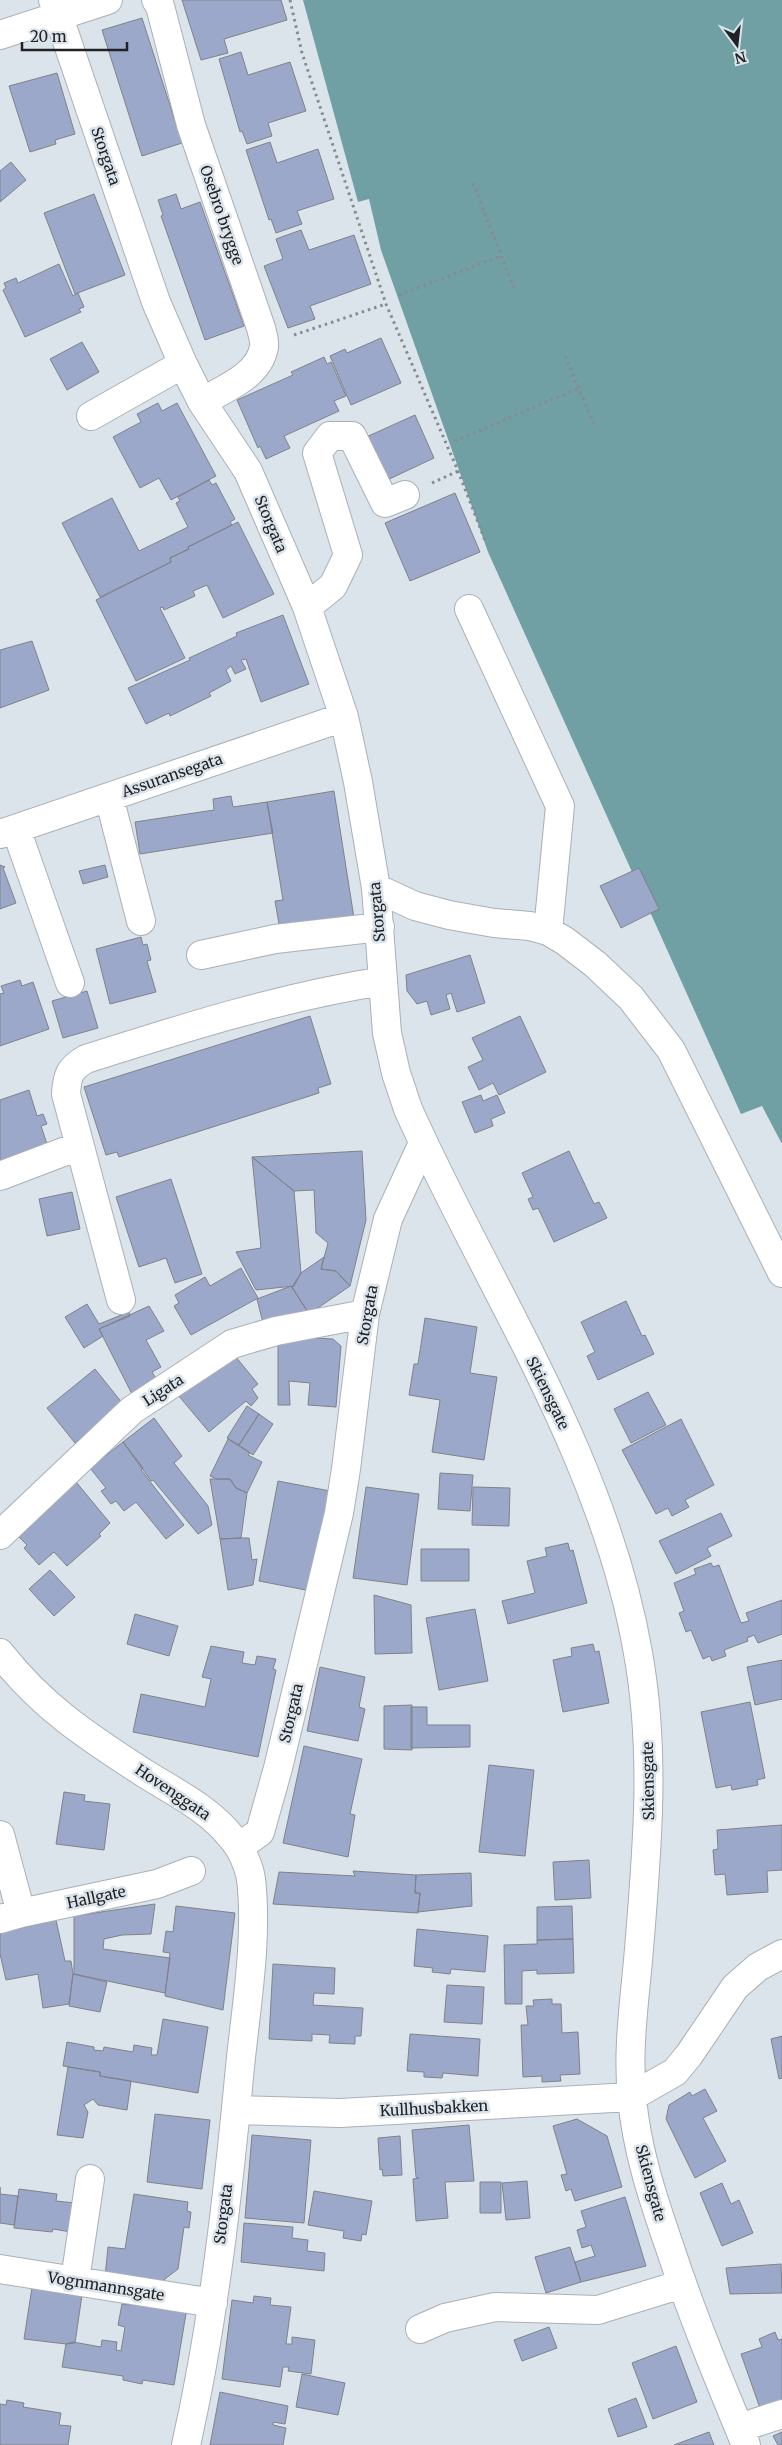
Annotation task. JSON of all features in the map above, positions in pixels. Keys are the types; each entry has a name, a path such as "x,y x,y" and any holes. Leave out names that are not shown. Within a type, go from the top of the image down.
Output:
{"street":[{"path":"0,35 56,8 108,0"},
{"name":"Osebro brygge","path":"156,0 160,6 191,125 261,328 265,346 258,364 249,374 202,402"},
{"name":"Storgata","path":"56,8 156,302 202,402 248,472 307,607 344,717 358,782 376,888 387,1033 396,1074 423,1144 388,1219 365,1314 339,1513 264,1819 260,1832 239,1847"},
{"path":"92,416 183,364"},
{"path":"307,607 333,586 348,555 316,453 330,436 352,436 385,503 404,495"},
{"path":"469,608 560,806 548,931"},
{"name":"Assuransegata","path":"8,831 344,717"},
{"path":"109,797 142,921"},
{"path":"8,831 70,982"},
{"path":"376,888 406,902 449,915 494,923 530,926 548,931 565,941 595,964 631,998 671,1050 782,1274"},
{"path":"201,955 275,939 380,927"},
{"path":"121,1300 66,1094 66,1078 72,1067 86,1059 226,1015 333,989 383,981"},
{"name":"Skiensgate","path":"423,1144 576,1450 600,1515 622,1586 638,1653 646,1712 649,1787 648,1850 631,2042 632,2097 639,2141 654,2203 696,2324 743,2436"},
{"path":"0,1176 79,1146"},
{"name":"Ligata","path":"0,1535 132,1410 232,1344 276,1331 365,1314"},
{"name":"Hovenggata","path":"0,1653 22,1682 56,1712 90,1738 204,1810 231,1836 239,1847 250,1877 253,1913 249,1982"},
{"path":"0,1835 10,1916"},
{"name":"Hallgate","path":"10,1916 157,1884 191,1871"},
{"path":"632,2097 675,2072 689,2055 735,1987 758,1967 782,1954"},
{"name":"Storgata","path":"186,2445 212,2303 236,2110 249,1982"},
{"name":"Kullhusbakken","path":"236,2110 340,2113 632,2097"},
{"path":"75,2280 90,2179"},
{"name":"Vognmannsgate","path":"0,2268 212,2303"},
{"path":"420,2329 445,2318 495,2307 598,2310 682,2284"},
{"path":"743,2436 782,2414"}],"path":[{"path":"290,0 302,53 386,304 458,471 486,543"},
{"path":"472,183 515,291"},
{"path":"399,295 502,256"},
{"path":"291,336 386,304"},
{"path":"565,356 594,424"},
{"path":"455,441 579,388"}],"water":[{"path":"303,0 782,0 782,1144 762,1106 741,1114 488,552 381,250 369,199 358,202"}],"building":[{"path":"182,0 281,0 287,20 224,39 228,53 201,60"},
{"path":"142,18 182,143 142,156 102,30"},
{"path":"241,52 248,75 290,62 306,111 268,123 272,136 247,144 242,131 240,132 219,59"},
{"path":"57,73 75,134 55,140 56,144 30,152 9,86"},
{"path":"270,142 277,163 318,149 334,199 297,211 302,224 276,233 271,219 269,220 246,150"},
{"path":"11,162 26,180 0,202 0,171"},
{"path":"94,194 125,275 75,294 44,213"},
{"path":"176,194 181,209 200,202 244,326 205,340 161,216 163,215 158,200"},
{"path":"301,230 309,250 354,235 371,284 310,306 315,319 288,328 264,266 283,259 276,239"},
{"path":"59,264 73,296 78,293 84,307 79,309 81,312 25,337 3,290 6,288 4,283 16,278 18,283"},
{"path":"381,338 401,383 351,405 330,356 345,349 347,353"},
{"path":"82,342 99,372 67,390 50,359"},
{"path":"324,357 327,364 331,362 346,396 334,401 339,411 284,436 290,448 266,459 260,446 258,448 237,400 293,375 291,372"},
{"path":"158,403 162,411 177,403 216,476 171,500 159,478 140,488 113,437 141,422 137,414"},
{"path":"415,415 434,458 383,482 364,438"},
{"path":"209,480 212,485 216,483 235,519 230,522 232,525 188,547 189,549 170,558 171,562 100,597 62,523 112,498 139,551 188,527 176,503 180,501 178,497"},
{"path":"455,493 480,552 410,581 385,523"},
{"path":"238,522 274,594 223,618 207,585 193,591 195,596 164,610 163,607 160,608 185,658 136,681 96,600 171,562 170,558 189,549 188,547"},
{"path":"283,615 309,684 261,702 246,659 241,660 246,669 235,674 231,666 226,670 231,681 209,693 211,696 170,716 169,713 146,724 128,688 190,660 189,658 237,636 236,633"},
{"path":"32,641 49,690 0,708 0,650"},
{"path":"334,791 354,918 287,928 287,923 279,924 275,901 283,900 267,802"},
{"path":"231,796 233,807 267,802 273,833 140,854 135,822 214,810 213,799"},
{"path":"0,865 5,867 3,868 16,903 0,909"},
{"path":"105,865 108,877 83,884 79,871"},
{"path":"639,868 659,909 621,928 600,886"},
{"path":"141,937 143,945 147,944 151,960 147,961 156,992 110,1004 96,949"},
{"path":"470,955 485,1003 457,1012 451,993 446,995 450,1009 431,1015 427,1001 417,1004 407,991 406,975"},
{"path":"20,980 22,986 33,982 49,1029 0,1046 0,994 4,993 1,986"},
{"path":"87,991 98,1028 63,1038 52,1001"},
{"path":"310,1016 331,1084 318,1088 319,1093 119,1157 117,1152 106,1155 84,1087"},
{"path":"520,1016 546,1072 499,1095 493,1083 479,1090 468,1067 483,1060 472,1038"},
{"path":"29,1090 37,1116 43,1114 47,1124 41,1126 48,1147 0,1163 0,1100"},
{"path":"481,1095 483,1101 497,1095 505,1113 491,1119 493,1126 475,1133 462,1102"},
{"path":"362,1151 366,1220 350,1286 336,1271 321,1269 328,1243 316,1233 314,1190 294,1191 252,1157"},
{"path":"569,1151 594,1204 599,1202 607,1218 554,1242 538,1208 533,1210 528,1199 533,1197 522,1173"},
{"path":"252,1157 294,1191 301,1273 294,1286 256,1290 236,1252 261,1248"},
{"path":"171,1179 202,1274 175,1283 166,1258 139,1267 116,1197"},
{"path":"72,1192 80,1229 47,1236 39,1199"},
{"path":"324,1257 321,1269 336,1271 350,1286 309,1314 292,1287 301,1273"},
{"path":"241,1268 258,1298 191,1335 174,1306 179,1303 175,1295 205,1277 210,1286"},
{"path":"291,1286 310,1315 264,1327 257,1299"},
{"path":"626,1301 642,1336 645,1335 654,1354 598,1380 587,1356 595,1352 581,1322"},
{"path":"87,1304 99,1324 129,1312 130,1316 99,1329 103,1336 84,1348 65,1317"},
{"path":"149,1306 164,1331 146,1340 161,1367 152,1372 155,1377 133,1396 99,1329"},
{"path":"425,1318 477,1327 470,1373 497,1377 484,1460 432,1452 440,1400 409,1395 414,1364 418,1364"},
{"path":"299,1337 333,1339 341,1346 336,1407 308,1405 310,1383 289,1381 290,1405 278,1405 278,1341"},
{"path":"231,1351 258,1384 252,1389 258,1398 251,1406 246,1401 209,1432 178,1395"},
{"path":"95,1369 123,1404 75,1443 47,1408"},
{"path":"648,1392 666,1425 631,1443 614,1409"},
{"path":"247,1406 259,1414 239,1445 227,1438"},
{"path":"259,1414 273,1424 253,1455 239,1445"},
{"path":"154,1418 182,1456 174,1463 208,1506 212,1525 198,1534 153,1480 151,1481 123,1442"},
{"path":"681,1419 714,1485 685,1500 689,1507 672,1516 668,1508 656,1514 622,1450"},
{"path":"228,1439 250,1453 248,1455 262,1462 247,1493 236,1488 230,1479 217,1479 210,1476"},
{"path":"123,1442 143,1468 141,1470 184,1525 166,1539 136,1502 124,1511 116,1501 111,1504 101,1491 106,1488 90,1468"},
{"path":"440,1473 473,1475 470,1511 438,1509"},
{"path":"210,1479 230,1479 236,1488 247,1493 241,1538 220,1539"},
{"path":"278,1481 330,1491 311,1591 259,1581"},
{"path":"76,1482 110,1523 99,1534 101,1536 67,1566 54,1552 39,1565 24,1548 27,1545 19,1537 31,1526 29,1524"},
{"path":"366,1487 419,1494 407,1585 353,1578"},
{"path":"473,1487 510,1488 509,1526 472,1525"},
{"path":"721,1513 732,1536 707,1548 711,1556 676,1574 659,1541"},
{"path":"249,1538 252,1560 257,1559 253,1585 228,1590 220,1539"},
{"path":"568,1543 570,1551 573,1550 587,1603 508,1624 502,1601 535,1593 527,1561 547,1556 545,1548"},
{"path":"421,1549 469,1549 469,1581 421,1581"},
{"path":"711,1563 713,1567 719,1565 741,1623 749,1621 746,1613 782,1600 782,1634 758,1643 754,1635 747,1638 748,1641 724,1650 726,1656 712,1661 710,1656 703,1659 691,1630 686,1632 679,1613 684,1611 674,1583 696,1574 694,1569"},
{"path":"50,1570 75,1597 54,1616 29,1589"},
{"path":"374,1595 411,1605 412,1653 375,1654"},
{"path":"475,1609 488,1681 439,1690 426,1618"},
{"path":"135,1614 178,1626 169,1656 127,1644"},
{"path":"593,1644 595,1652 599,1651 609,1703 563,1712 553,1660 572,1656 571,1648"},
{"path":"211,1646 244,1652 242,1663 255,1665 257,1656 276,1659 273,1669 276,1670 258,1757 133,1732 141,1694 205,1707 211,1679 202,1677"},
{"path":"782,1660 782,1699 755,1705 747,1667"},
{"path":"320,1667 365,1677 359,1707 365,1709 358,1741 307,1731"},
{"path":"750,1702 765,1778 757,1780 758,1785 732,1790 731,1785 716,1788 701,1712"},
{"path":"412,1705 412,1750 384,1749 384,1706"},
{"path":"411,1707 427,1707 427,1725 470,1725 470,1747 411,1748"},
{"path":"304,1746 362,1759 350,1814 355,1815 348,1857 283,1843"},
{"path":"489,1765 534,1770 525,1856 479,1852"},
{"path":"64,1792 85,1795 84,1801 110,1804 104,1850 56,1844"},
{"path":"782,1825 782,1870 767,1871 768,1892 727,1895 725,1874 715,1875 713,1850 718,1849 717,1830"},
{"path":"589,1860 591,1898 555,1900 553,1862"},
{"path":"353,1871 416,1875 415,1893 420,1893 418,1913 273,1904 279,1872 355,1876"},
{"path":"471,1873 472,1906 418,1912 420,1893 415,1893 416,1875"},
{"path":"155,1904 151,1934 122,1935 104,1939 103,1949 170,1958 165,1993 74,1974 74,1916"},
{"path":"176,1906 235,1913 223,2010 165,1996 170,1953 163,1952 166,1931 173,1932"},
{"path":"572,1906 573,1939 537,1940 537,1907"},
{"path":"56,1920 65,1961 71,1961 73,1974 69,2004 43,2008 38,1974 6,1980 0,1954 0,1933"},
{"path":"417,1929 488,1936 485,1972 451,1969 450,1974 432,1972 433,1968 414,1966"},
{"path":"573,1939 574,1973 537,1974 537,1970 522,1971 522,2004 505,2004 504,1945 537,1944 537,1940"},
{"path":"273,1964 335,1968 334,1994 314,1993 313,2005 363,2008 361,2036 355,2036 355,2044 329,2043 330,2035 312,2034 312,2041 269,2039"},
{"path":"73,1974 107,1982 100,2012 69,2006"},
{"path":"447,1985 484,1987 482,2024 444,2022"},
{"path":"552,1999 552,2004 561,2004 562,2033 578,2032 580,2074 560,2075 561,2081 542,2082 542,2076 523,2077 521,2025 528,2025 526,2006 534,2006 533,2000"},
{"path":"163,2019 208,2027 198,2093 100,2076 100,2072 63,2066 67,2042 94,2047 94,2050 103,2051 104,2047 133,2052 134,2045 152,2048 151,2055 157,2055"},
{"path":"410,2034 480,2039 478,2076 443,2073 442,2078 424,2077 424,2072 407,2071"},
{"path":"782,2036 782,2078 779,2079 771,2039"},
{"path":"68,2067 100,2072 100,2076 131,2081 127,2110 98,2105 93,2099 84,2105 88,2112 83,2138 57,2135"},
{"path":"705,2089 717,2111 703,2118 726,2161 695,2178 666,2119 669,2105 690,2092 692,2096"},
{"path":"155,2114 210,2120 202,2189 147,2182"},
{"path":"577,2119 607,2136 622,2187 575,2201 571,2189 566,2191 561,2175 567,2174 553,2126"},
{"path":"469,2125 474,2181 445,2182 448,2218 416,2221 413,2179 419,2178 416,2177 412,2130"},
{"path":"252,2135 311,2140 304,2223 245,2218"},
{"path":"400,2136 402,2175 383,2176 382,2169 380,2170 378,2138"},
{"path":"527,2181 530,2218 506,2220 502,2183"},
{"path":"480,2182 501,2182 501,2213 480,2213"},
{"path":"722,2183 731,2204 739,2200 753,2233 722,2246 700,2193"},
{"path":"19,2189 57,2194 56,2201 75,2203 71,2232 53,2229 52,2232 14,2228"},
{"path":"314,2191 372,2201 366,2235 362,2234 361,2241 343,2238 344,2231 308,2225"},
{"path":"0,2194 18,2196 14,2225 0,2223"},
{"path":"134,2194 188,2202 187,2211 191,2212 189,2228 184,2227 178,2269 161,2282 105,2277 108,2247 125,2249"},
{"path":"625,2197 646,2266 581,2282 575,2262 595,2256 591,2245 582,2248 577,2230 586,2227 581,2211"},
{"path":"244,2223 293,2227 292,2238 308,2240 307,2251 325,2253 324,2271 241,2262"},
{"path":"570,2247 581,2282 546,2293 535,2257"},
{"path":"781,2264 782,2293 730,2294 726,2268"},
{"path":"33,2281 83,2288 75,2343 66,2344 24,2339"},
{"path":"254,2296 271,2298 270,2305 291,2307 286,2344 292,2344 292,2337 315,2340 311,2374 288,2371 289,2367 283,2367 280,2387 222,2379 232,2300 253,2303"},
{"path":"130,2298 187,2308 174,2385 143,2380 142,2384 123,2380 123,2376 62,2367 66,2344 73,2342 101,2347 102,2340 117,2342 116,2350 121,2351 125,2327 118,2325 122,2304 129,2305"},
{"path":"549,2327 557,2348 522,2361 514,2340"},
{"path":"775,2332 778,2340 782,2339 782,2404 761,2411 741,2354 762,2347 759,2339"},
{"path":"676,2346 697,2402 653,2419 632,2363"},
{"path":"302,2374 345,2383 338,2415 296,2407"},
{"path":"220,2392 288,2406 285,2424 273,2422 273,2425 286,2428 283,2445 210,2445"},
{"path":"636,2398 647,2427 618,2437 608,2409"},
{"path":"7,2400 24,2403 23,2407 61,2413 59,2425 71,2426 68,2445 0,2445 0,2404 6,2405"},
{"path":"709,2432 714,2445 674,2445"},
{"path":"782,2432 782,2445 778,2445 773,2436"}]}
